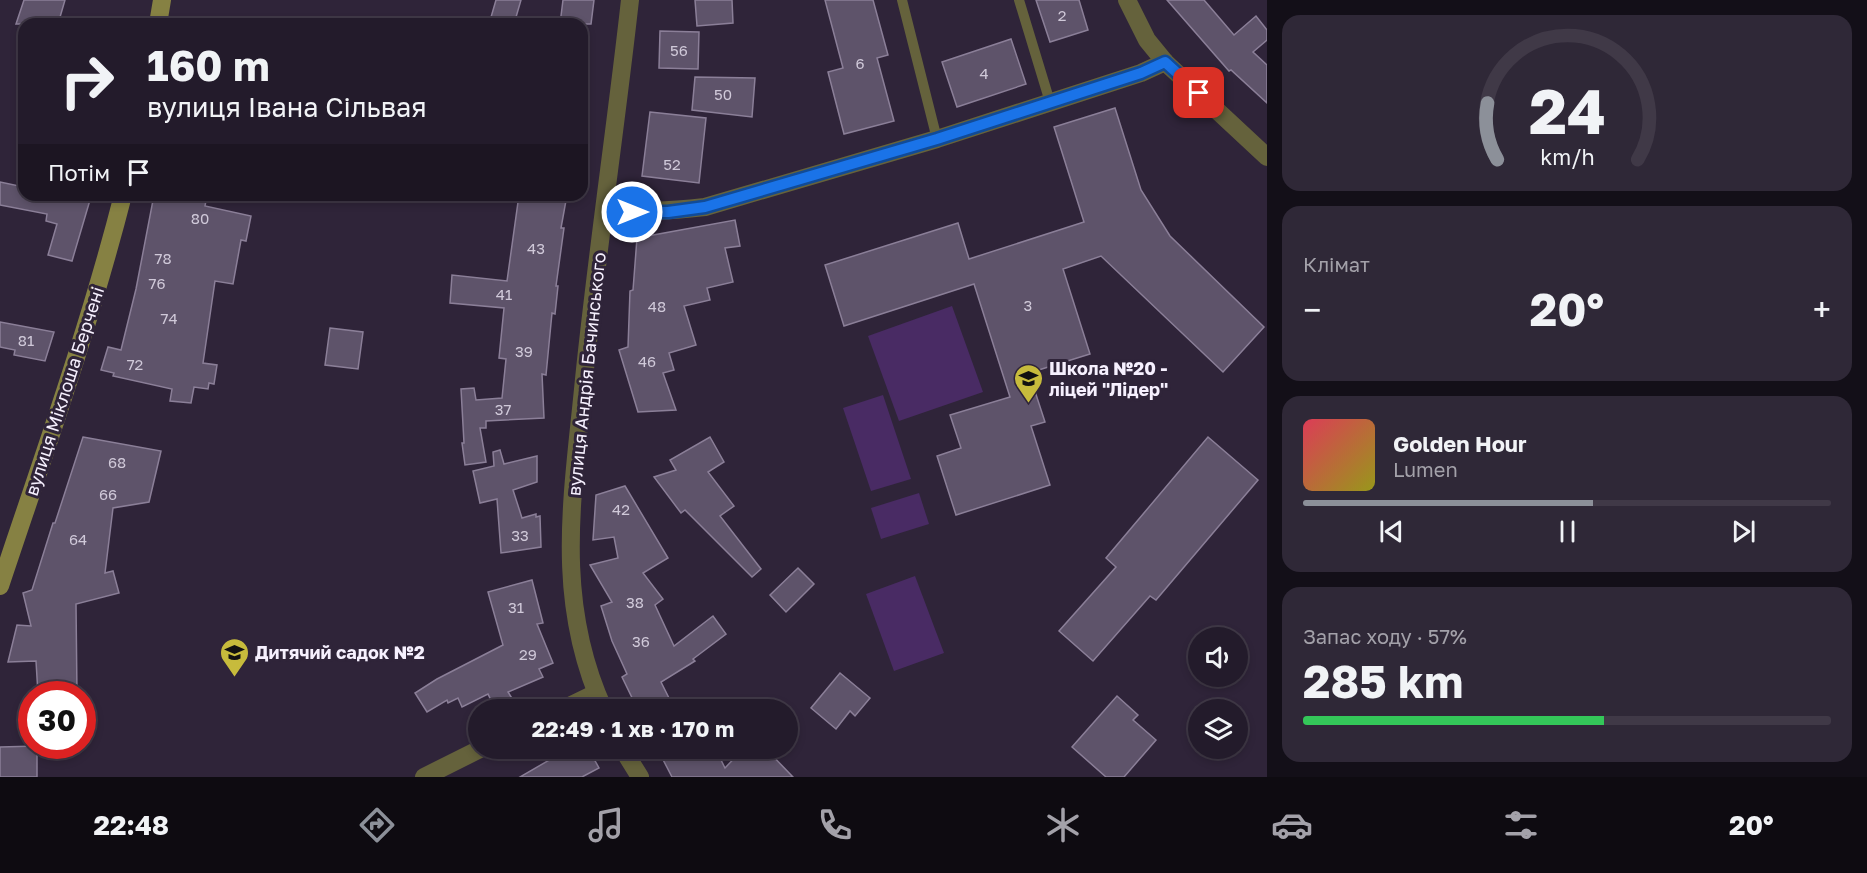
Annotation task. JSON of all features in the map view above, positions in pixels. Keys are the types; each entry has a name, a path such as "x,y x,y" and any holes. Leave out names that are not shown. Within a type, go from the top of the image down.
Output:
{"street":[{"path":"159,18 162,0"},
{"name":"вулиця Андрія Бачинського","path":"599,699 585,660 576,622 569,554 587,349 630,0"},
{"path":"1127,0 1147,40 1165,62 1267,157"},
{"path":"605,207 632,212 668,212 705,207 937,139 1141,73 1165,62"},
{"name":"вулиця Міклоша Берчені","path":"0,586 79,351 121,201"},
{"path":"584,699 596,693"},
{"path":"424,777 468,755"},
{"path":"629,759 640,777"}],"lane":[{"path":"902,0 937,139"},
{"path":"1019,0 1050,102"}],"shaded area":[{"path":"952,306 983,392 899,421 868,336"},
{"path":"883,395 911,479 871,491 843,408"},
{"path":"919,493 929,524 881,539 871,508"},
{"path":"915,576 944,653 894,671 866,594"}],"building":[{"path":"24,0 65,0 60,18 18,18"},
{"path":"496,0 521,0 516,18 491,18"},
{"path":"563,0 594,0 591,24 588,24 588,18 561,18"},
{"path":"695,0 732,0 733,23 697,26"},
{"path":"825,0 873,0 888,55 877,58 894,121 844,134 828,72 843,68"},
{"path":"1036,0 1079,0 1088,30 1050,42"},
{"path":"1167,0 1204,0 1234,35 1256,16 1267,30 1267,40 1253,52 1267,65 1267,103 1231,70 1229,71"},
{"path":"660,31 699,32 698,69 659,68"},
{"path":"1011,39 1026,84 957,107 942,62"},
{"path":"695,77 755,78 752,117 692,110"},
{"path":"1115,108 1141,190 1170,236 1264,327 1223,372 1101,256 1063,269 1090,354 1029,373 1045,422 1031,426 1050,485 956,515 937,456 961,448 950,415 1010,397 974,284 844,326 825,265 958,223 969,259 1084,222 1054,127"},
{"path":"650,112 706,118 699,183 642,176"},
{"path":"0,182 18,186 18,201 90,201 72,261 48,255 57,224 46,221 47,214 0,205"},
{"path":"153,201 206,201 205,206 251,216 246,241 241,240 233,284 215,281 203,363 217,365 214,384 209,383 208,389 194,387 191,403 170,401 172,389 113,376 114,373 101,370 108,347 121,350 136,289"},
{"path":"518,201 566,201 561,228 564,228 556,286 558,286 555,314 552,313 546,375 542,374 544,418 486,421 486,428 480,428 486,462 465,465 462,443 464,443 461,389 474,388 476,400 502,398 506,359 499,358 504,308 450,303 452,275 507,281"},
{"path":"735,220 740,246 725,248 733,282 707,288 710,300 684,306 696,345 669,353 674,370 663,373 676,410 638,412 619,350 628,347 630,291 633,290 637,238"},
{"path":"0,322 54,332 45,361 14,355 15,350 0,347"},
{"path":"330,328 363,332 358,369 325,365"},
{"path":"83,437 161,451 149,502 113,508 105,573 113,571 119,593 76,604 77,681 37,681 36,661 8,662 17,625 31,626 23,593 32,590 53,523 55,523"},
{"path":"710,437 724,462 708,472 734,506 720,516 761,569 752,577 685,510 681,513 654,477 676,470 670,460"},
{"path":"1208,437 1258,480 1156,600 1150,596 1093,661 1059,631 1116,567 1106,558"},
{"path":"500,450 504,464 537,456 537,482 513,490 522,518 536,514 536,517 540,516 541,547 501,553 497,499 480,503 473,471 494,466 493,452"},
{"path":"625,486 668,558 643,573 663,599 655,605 674,646 713,616 726,634 693,659 695,661 661,682 670,699 633,699 622,677 627,674 612,641 601,606 612,602 590,565 618,558 614,537 593,540 596,495"},
{"path":"798,568 814,584 786,612 770,595"},
{"path":"532,580 543,623 537,624 553,663 539,669 543,677 508,692 512,699 490,699 488,694 478,699 468,699 468,704 462,707 458,698 448,703 447,700 427,712 415,693 503,645 488,592"},
{"path":"840,673 870,698 855,716 850,711 836,729 811,708"},
{"path":"1117,696 1138,715 1133,720 1156,740 1124,777 1106,777 1072,747"},
{"path":"0,747 18,747 18,759 37,759 37,777 0,777"},
{"path":"551,759 594,759 599,768 582,777 520,777"},
{"path":"663,759 720,759 725,768 734,759 776,759 793,777 672,777"}],"place":[{"name":"Школа №20 - ліцей \"Лідер\"","path":"1028,404"},
{"name":"Дитячий садок №2","path":"234,678"}],"route":[{"path":"632,212 668,212 705,207 800,181 1141,73 1165,62 1199,93"}]}
